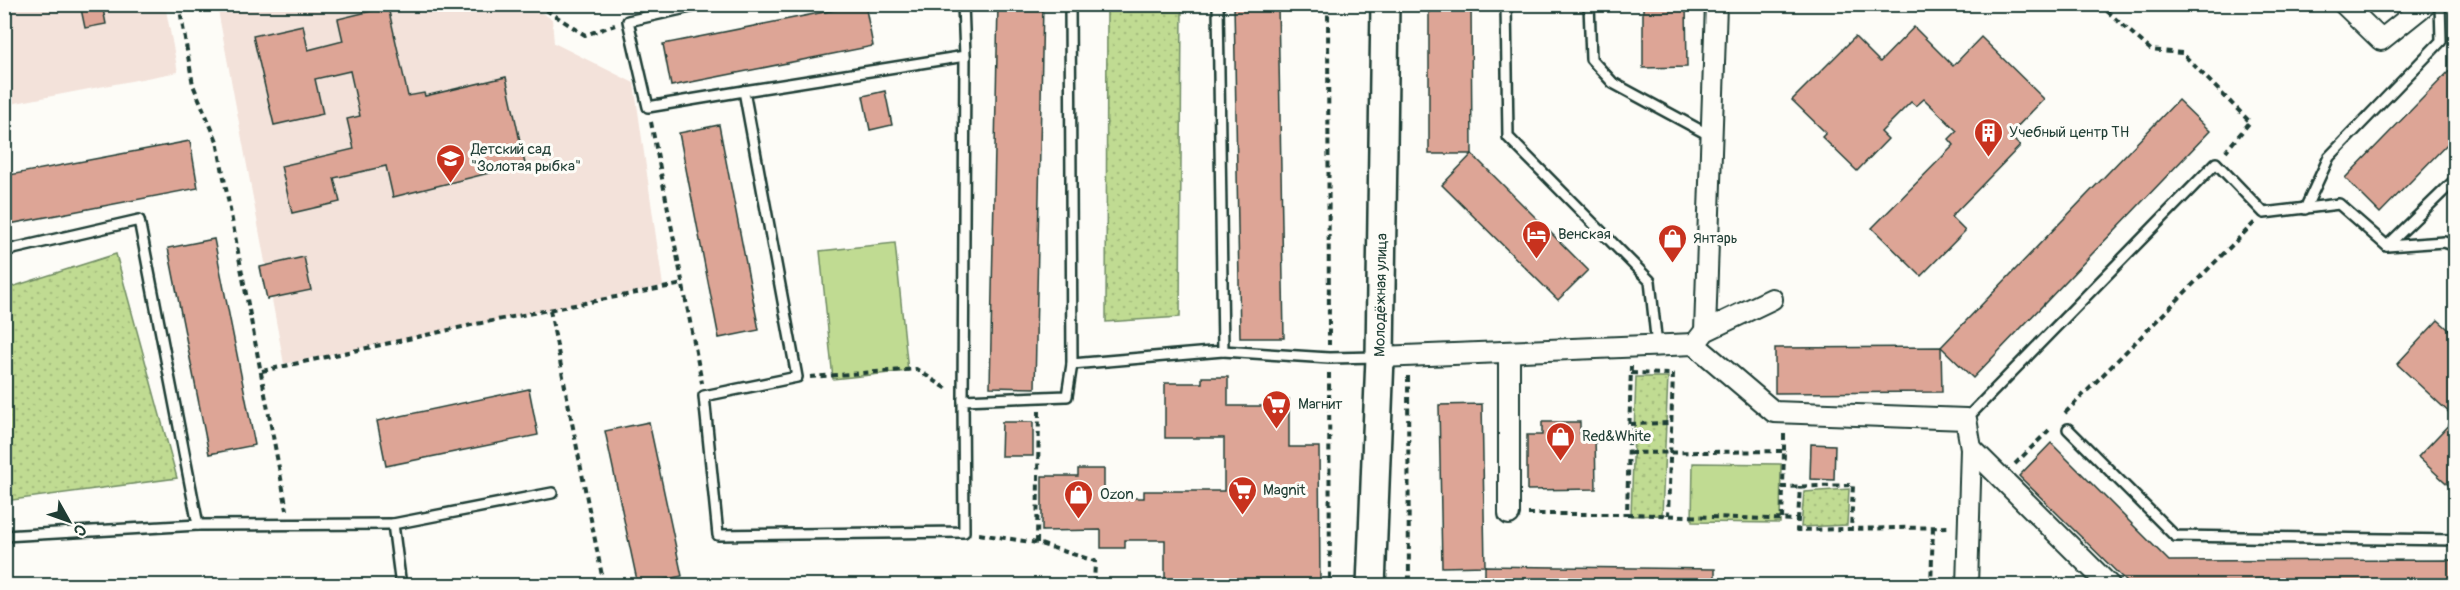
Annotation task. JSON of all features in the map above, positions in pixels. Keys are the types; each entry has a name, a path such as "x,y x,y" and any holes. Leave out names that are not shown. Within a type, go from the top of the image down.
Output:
{"street":[{"name":"Молодёжная улица","path":"1371,585 1380,357 1385,4"},
{"path":"1716,4 1699,337 1774,412 1966,419 1971,448 1967,585"},
{"path":"2344,4 2381,40 2426,4"},
{"path":"1380,357 1657,346 1699,337 1772,299"},
{"path":"1509,353 1509,514"},
{"path":"1971,448 2110,585"}],"lane":[{"path":"704,4 628,21 648,107 965,56"},
{"path":"744,91 797,377 704,396 718,535 964,532 965,56 963,4"},
{"path":"963,399 1067,396 1072,364 1070,4"},
{"path":"1218,4 1223,351"},
{"path":"1506,4 1508,137 1650,281 1657,346"},
{"path":"1589,4 1591,59 1613,83 1711,136"},
{"path":"2305,208 2329,157 2441,41 2440,4"},
{"path":"1966,419 2216,163 2264,213 2339,204 2387,246 2444,242 2456,246"},
{"path":"2387,246 2456,178"},
{"path":"4,251 139,220 198,525"},
{"path":"1072,364 1223,351 1329,357 1380,357"},
{"path":"2068,429 2175,536 2456,540"},
{"path":"4,536 198,525 393,524 552,493"},
{"path":"393,524 401,585"}],"path":[{"path":"179,4 193,85 217,141 290,525"},
{"path":"537,4 585,35 628,21"},
{"path":"1328,4 1330,585"},
{"path":"2099,4 2151,50 2182,53 2250,122 2216,163"},
{"path":"648,107 704,396"},
{"path":"2001,478 2264,213"},
{"path":"262,370 682,284"},
{"path":"550,310 604,585"},
{"path":"1627,514 1631,347"},
{"path":"797,377 916,369 963,399"},
{"path":"1631,373 1673,374 1668,515"},
{"path":"1036,543 1039,398"},
{"path":"1630,424 1671,423"},
{"path":"1629,453 1784,451 1782,519"},
{"path":"1783,487 1852,485 1851,529"},
{"path":"1800,486 1797,530 1968,526"},
{"path":"1509,514 1627,514 1798,520"},
{"path":"1931,585 1933,527"},
{"path":"964,532 1036,543 1095,561 1094,585"}],"shaded area":[{"name":"Детский сад \"Золотая рыбка\"","path":"527,4 552,19 554,43 634,83 663,286 284,364 217,5"},
{"path":"5,5 165,5 178,72 5,105"}],"green space":[{"path":"1107,5 1182,5 1180,317 1106,322"},
{"path":"895,243 908,371 833,379 820,251"},
{"path":"116,254 177,478 5,501 5,289"},
{"path":"1636,377 1668,377 1662,515 1631,516"},
{"path":"1693,463 1781,464 1780,523 1692,522"},
{"path":"1849,489 1847,525 1801,527 1804,492"}],"building":[{"path":"80,4 102,4 106,24 85,28"},
{"path":"865,4 873,46 671,86 663,44"},
{"path":"998,4 1043,4 1035,388 990,387"},
{"path":"1234,4 1278,4 1284,338 1240,338"},
{"path":"1429,4 1471,4 1472,154 1429,154"},
{"path":"1643,4 1686,4 1687,67 1643,68"},
{"name":"Детский сад \"Золотая рыбка\"","path":"388,7 408,96 424,93 425,96 506,77 525,164 393,197 386,166 334,178 340,202 292,213 281,166 354,149 347,119 360,116 350,71 315,79 323,114 274,125 253,36 303,25 308,50 343,41 338,19"},
{"name":"Учебный центр ТН","path":"1914,27 1953,66 1981,37 2044,99 2009,135 2020,146 1951,217 1965,231 1921,276 1872,228 1954,145 1949,139 1957,131 1924,99 1916,106 1911,102 1881,132 1888,139 1857,171 1822,137 1826,133 1792,100 1855,37 1880,62"},
{"path":"2456,64 2456,135 2380,213 2345,178"},
{"path":"885,91 892,125 870,130 863,96"},
{"path":"2178,100 2210,131 1973,378 1941,347"},
{"path":"719,125 759,330 719,338 679,133"},
{"path":"190,141 198,188 4,225 4,176"},
{"path":"1472,154 1588,270 1558,300 1442,185"},
{"path":"214,239 255,445 209,454 168,248"},
{"path":"304,257 311,290 267,299 260,267"},
{"path":"2438,320 2456,336 2456,492 2418,457 2455,418 2397,364"},
{"path":"1941,347 1942,392 1775,393 1775,348"},
{"path":"1202,377 1228,377 1228,406 1268,406 1268,399 1289,399 1289,447 1319,447 1320,585 1165,585 1165,540 1125,540 1125,548 1101,548 1101,530 1042,531 1042,476 1078,476 1078,469 1104,469 1104,498 1144,498 1144,491 1224,491 1224,438 1165,438 1165,383 1202,383"},
{"path":"529,389 538,435 386,466 377,421"},
{"path":"1482,404 1485,566 1442,567 1439,405"},
{"path":"649,422 682,576 638,585 605,431"},
{"path":"1002,422 1033,422 1033,456 1001,456"},
{"name":"Red&White","path":"1542,422 1580,422 1580,434 1595,434 1596,489 1527,490 1527,435 1542,435"},
{"path":"2051,443 2169,561 2456,560 2456,585 2130,585 2019,476"},
{"path":"1811,444 1835,445 1834,480 1810,479"},
{"path":"1485,566 1715,569 1715,585 1485,585"}],"place":[{"name":"Учебный центр ТН","path":"1988,158"},
{"name":"Детский сад \"Золотая рыбка\"","path":"450,184"},
{"name":"Венская","path":"1537,260"},
{"name":"Янтарь","path":"1672,264"},
{"name":"Магнит","path":"1277,430"},
{"name":"Red&White","path":"1561,462"},
{"name":"Magnit","path":"1242,516"},
{"name":"Ozon","path":"1079,520"}]}
